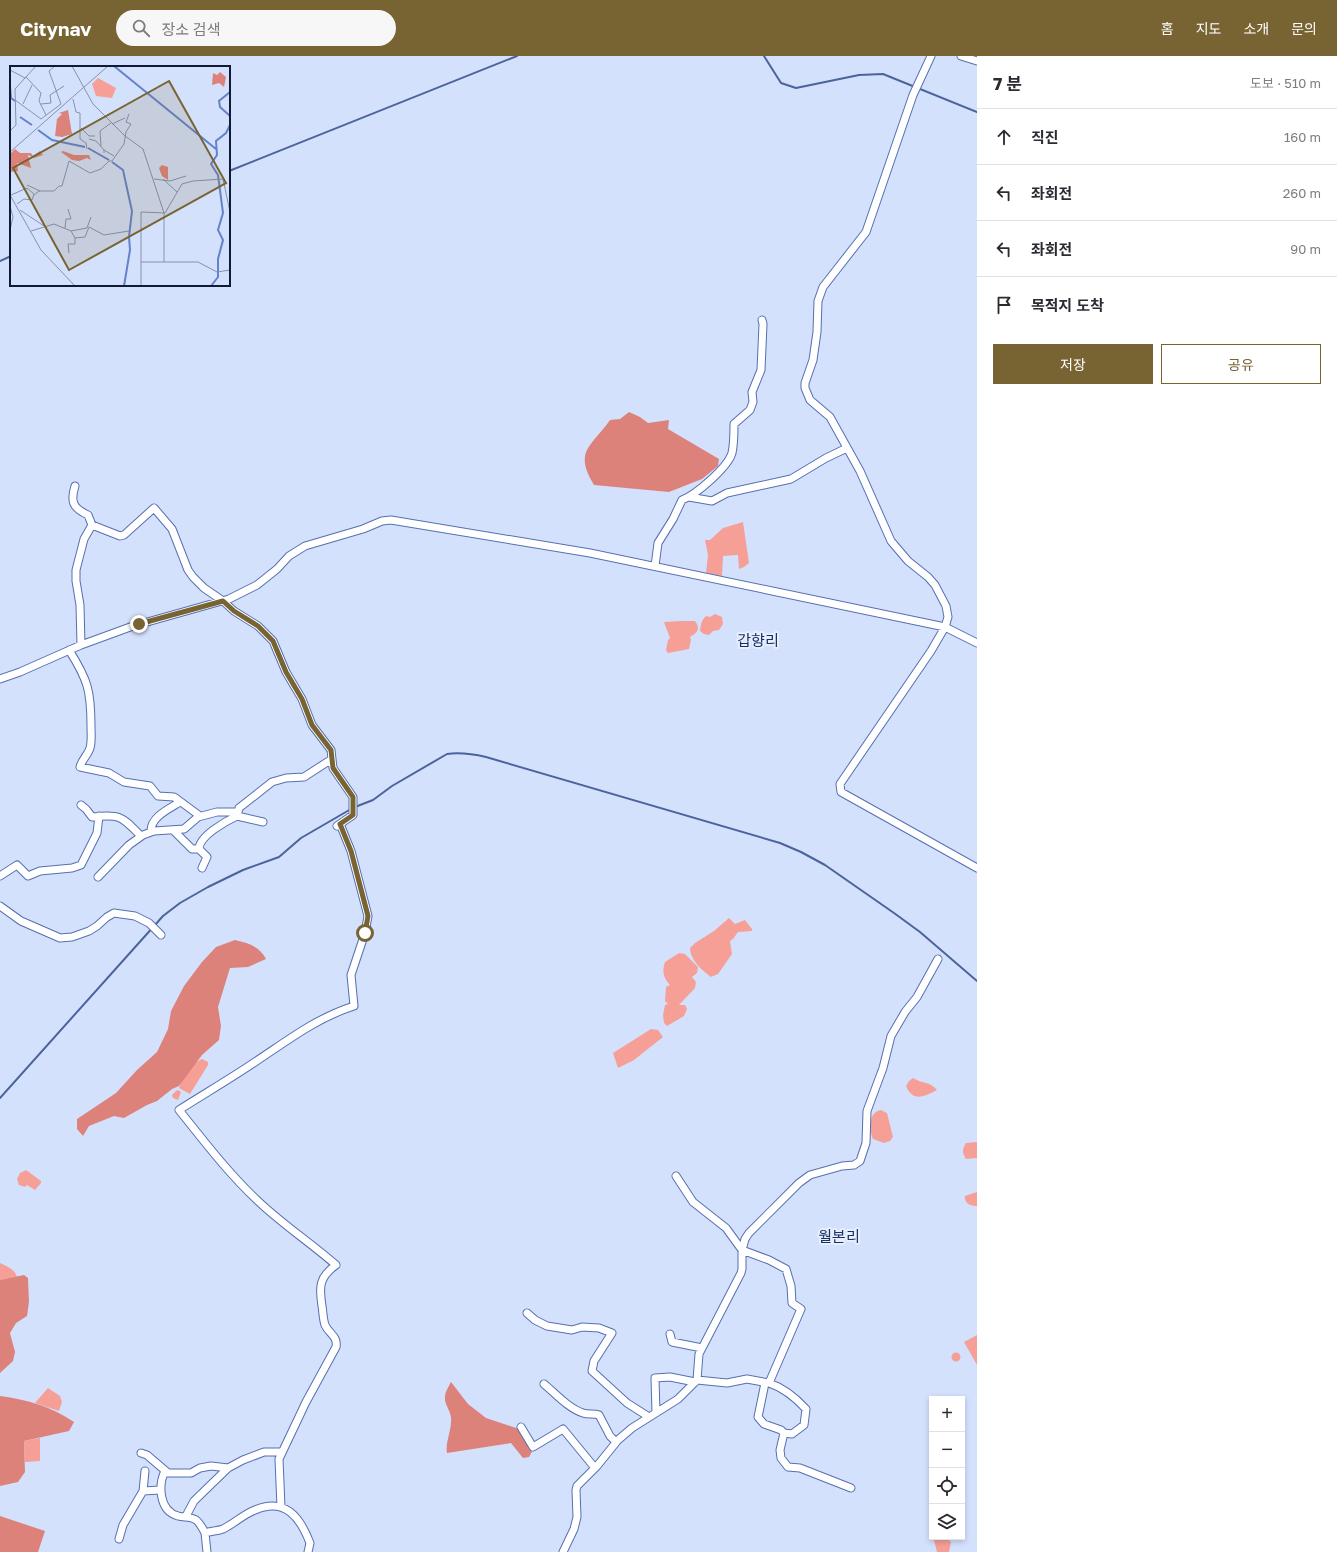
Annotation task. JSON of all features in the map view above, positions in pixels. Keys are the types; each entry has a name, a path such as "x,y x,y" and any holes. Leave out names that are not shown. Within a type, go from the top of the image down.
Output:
{"street":[{"path":"931,56 913,95 866,232 843,262 829,277 823,287 818,302 817,332 814,353 811,367 805,382 805,388 810,400 830,416 869,489 891,541 908,561 928,577 941,595 946,606 948,616 945,627 931,651 839,787 845,796 977,868"},
{"path":"961,56 977,61"},
{"path":"655,566 658,543 673,519 682,500 689,497 705,485 732,454 734,424 750,410 754,402 752,392 761,370 762,320"},
{"path":"689,497 712,501 728,493 791,479 826,458 847,448"},
{"path":"75,486 72,495 75,506 78,510 88,515 92,525 122,536 154,508 172,529 190,574 204,588 223,601 234,611 258,626 273,641 286,672 302,699 312,725 331,750 333,768 350,792 354,802 354,812 352,816 338,826 351,851 368,916 365,933 351,975 354,1006 334,1013 306,1028 255,1063 179,1110 231,1174 251,1195 336,1265 328,1270 321,1284 320,1292 324,1321 328,1329 336,1338 336,1347 281,1452 278,1464 281,1507"},
{"path":"0,679 20,672 81,645 147,621 223,601 257,585 277,569 289,556 305,546 382,521 390,520 590,553 655,566 945,627 977,643"},
{"path":"81,645 80,605 76,581 76,570 84,539 92,525"},
{"path":"69,650 84,674 90,701 91,746 80,767 110,773 124,782 150,786 158,796 174,797 200,816"},
{"path":"199,849 200,844 209,833 238,814 239,808 267,785 280,780 304,777 332,759"},
{"path":"151,832 151,824 154,820 180,802"},
{"path":"81,805 92,817 111,815 117,816 125,821 141,836"},
{"path":"98,877 117,856 141,836 151,832 186,828 200,816 222,811 238,814 263,822"},
{"path":"0,876 17,865 28,876 40,871 72,868 81,864 98,833 99,816"},
{"path":"173,830 192,849 199,849 207,857 202,868"},
{"path":"0,906 21,921 60,938 72,937 89,931 114,913 135,916 149,923 159,933"},
{"path":"563,1552 574,1529 577,1517 577,1486 595,1468 616,1442 632,1428 678,1399 696,1381 698,1361 702,1348 741,1273 742,1250 745,1239 749,1233 799,1182 810,1175 842,1166 854,1165 860,1161 866,1143 867,1111 883,1068 891,1036 905,1012 917,997 938,958"},
{"path":"656,1413 655,1378 674,1378 727,1383 748,1379 767,1383 780,1386 796,1398 806,1409 804,1425 792,1434 784,1433 781,1430 764,1424 758,1417 767,1383 801,1309 792,1303 791,1286 786,1269 769,1260 742,1250 726,1228 693,1202 676,1176"},
{"path":"527,1313 535,1320 547,1326 572,1330 580,1328 599,1328 612,1333 594,1361 592,1371 627,1403 649,1417"},
{"path":"670,1334 672,1342 702,1348"},
{"path":"544,1384 566,1404 578,1411 584,1414 599,1415 610,1436 616,1442"},
{"path":"521,1428 533,1447 563,1429 595,1468"},
{"path":"784,1433 780,1450 781,1458 788,1466 800,1468 851,1488"},
{"path":"186,1516 194,1501 228,1468 243,1460 264,1452 281,1452"},
{"path":"141,1453 147,1455 168,1473 191,1473 200,1468 211,1466 228,1468"},
{"path":"119,1539 122,1526 143,1491 145,1471"},
{"path":"165,1471 161,1481 160,1490 162,1498 169,1511 179,1516 186,1516 197,1520 205,1533 207,1552"},
{"path":"143,1491 160,1490"},
{"path":"205,1533 222,1529 255,1510 273,1505 281,1507 293,1513 297,1517 310,1542 308,1552"}],"shaded area":[{"path":"629,412 648,423 669,420 668,429 719,459 718,466 702,479 669,492 594,485 585,464 587,450 610,420 620,419"},
{"path":"743,522 749,563 739,569 738,555 723,556 722,576 706,573 708,555 705,540 710,540 723,528"},
{"path":"715,614 722,617 723,624 719,630 713,631 709,635 704,634 700,631 702,621 706,616 710,617"},
{"path":"695,621 698,629 695,634 690,637 691,640 689,649 668,653 666,650 668,640 670,638 664,622"},
{"path":"729,918 735,924 745,920 752,931 738,932 730,941 732,954 718,974 711,977 694,961 690,948"},
{"path":"235,940 254,946 261,951 266,959 248,967 230,968 218,1007 221,1026 219,1040 202,1055 179,1086 172,1089 157,1101 124,1118 114,1116 89,1126 83,1136 77,1129 77,1119 116,1093 137,1070 157,1052 168,1029 171,1011 184,986 202,962 216,947"},
{"path":"679,953 685,954 698,967 697,973 692,977 696,982 695,988 679,1005 685,1005 687,1009 684,1016 667,1026 664,1023 663,1015 665,1005 668,1004 665,1001 666,987 670,985 665,977 664,968 665,962"},
{"path":"651,1029 658,1030 663,1037 634,1060 618,1068 613,1053"},
{"path":"202,1059 208,1062 208,1065 190,1094 179,1088 188,1071"},
{"path":"913,1078 932,1085 937,1090 920,1097 912,1095 906,1086"},
{"path":"178,1090 181,1092 178,1100 173,1098 172,1095"},
{"path":"881,1110 887,1113 893,1137 890,1141 884,1143 873,1139 870,1126 874,1114"},
{"path":"977,1142 977,1158 966,1159 963,1151 966,1143"},
{"path":"26,1170 41,1181 35,1190 27,1185 25,1187 19,1185 17,1179 20,1173"},
{"path":"977,1192 977,1206 968,1204 965,1201 965,1196"},
{"path":"0,1263 12,1270 17,1277 0,1280"},
{"path":"24,1275 28,1278 29,1302 27,1316 16,1323 10,1333 15,1352 13,1361 0,1373 0,1280"},
{"path":"977,1335 977,1365 964,1342"},
{"path":"956,1352 961,1357 956,1362 951,1357"},
{"path":"451,1382 468,1404 486,1418 519,1429 533,1450 529,1457 523,1458 511,1443 447,1453 451,1418 445,1397 446,1391"},
{"path":"48,1388 60,1396 62,1402 59,1411 35,1403"},
{"path":"0,1396 38,1404 65,1416 74,1422 69,1431 24,1441 25,1472 18,1482 0,1486"},
{"path":"40,1438 40,1461 25,1462 24,1441"},
{"path":"0,1516 45,1531 38,1552 0,1552"},
{"path":"934,1540 948,1540 951,1542 949,1552 937,1552"}],"waterway":[{"path":"230,171 517,56"},
{"path":"764,56 781,83 796,88 859,75 883,74 977,112"},
{"path":"0,261 10,256"},
{"path":"355,807 373,800 392,786 447,754 457,753 486,757 780,843 801,852 825,865 920,932 977,981"},
{"path":"0,1098 163,916 180,903 208,887 243,870 279,857 301,838 351,809"}],"district":[{"name":"갑향리","path":"758,640"},
{"name":"월본리","path":"839,1236"}],"route":[{"path":"139,624 223,601 234,611 258,626 273,641 286,672 302,699 312,725 331,750 333,768 353,797 353,815 340,824 345,833 351,851 368,916 365,933"}]}
